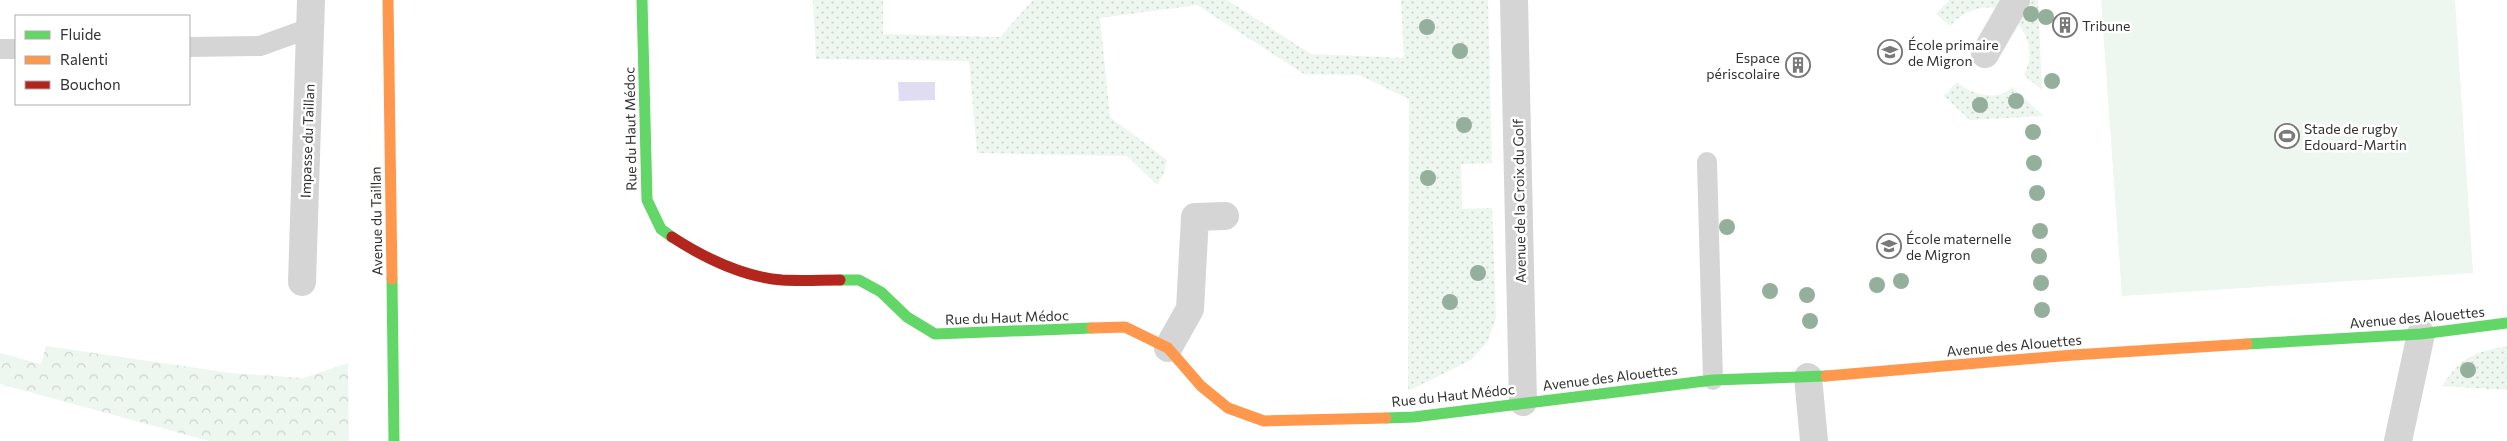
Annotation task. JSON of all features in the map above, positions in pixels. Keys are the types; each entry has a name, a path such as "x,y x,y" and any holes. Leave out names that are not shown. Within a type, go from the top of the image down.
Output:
{"street":[{"name":"Impasse du Taillan","path":"302,282 311,0"},
{"name":"Avenue du Taillan","path":"388,0 394,441"},
{"name":"Rue du Haut Médoc","path":"642,0 647,200 661,229 694,251 743,272 781,280 859,280 881,292 907,317 935,334 1125,327 1168,348 1201,386 1228,408 1264,421 1414,416 1523,402"},
{"name":"Avenue de la Croix du Golf","path":"1514,0 1523,402"},
{"path":"1985,54 2016,0"},
{"path":"1168,348 1190,309 1195,217 1225,216"},
{"name":"Avenue des Alouettes","path":"1523,402 1713,380 1808,377 2073,355 2421,334 2507,324"},
{"path":"2398,441 2421,334"},
{"path":"1808,377 1814,441"}],"lane":[{"path":"190,47 260,46 310,28"},
{"path":"0,49 15,49"},
{"path":"1708,162 1713,380"}],"green space":[{"path":"813,0 883,0 883,34 1000,37 1033,0 1227,0 1311,54 1404,58 1401,0 1488,0 1492,163 1461,164 1462,209 1492,208 1496,317 1488,341 1471,360 1408,391 1409,99 1359,75 1304,74 1197,5 1100,18 1110,117 1167,160 1164,173 1157,185 1127,156 977,153 969,61 816,59"},
{"path":"1949,0 2004,0 1999,9 1979,8 1972,10 1950,26 1936,14"},
{"path":"2026,0 2038,0 2042,90 2024,75 2029,60 2029,46 2024,32 2014,20"},
{"name":"Stade de rugby Edouard-Martin","path":"2101,0 2455,0 2473,273 2122,296"},
{"path":"1957,82 1976,93 1991,96 2006,92 2012,87 2044,116 1970,120 1944,96"},
{"path":"46,346 231,373 303,378 348,363 349,441 209,441 0,384 0,353 41,364"},
{"path":"2507,346 2507,390 2442,386 2456,368 2469,357"}],"shaded area":[{"path":"898,82 935,82 935,100 899,101"}],"traffic: fast":[{"path":"642,0 647,200 661,229 672,237"},
{"path":"392,279 394,441"},
{"path":"840,280 859,280 881,292 907,317 935,334 1092,328"},
{"path":"2247,344 2421,334 2507,323"},
{"path":"1386,418 1414,417 1713,380 1826,376"}],"traffic: slow":[{"path":"388,0 392,279"},
{"path":"1092,328 1125,327 1168,348 1201,386 1228,408 1264,421 1386,418"},
{"path":"1826,376 2073,355 2247,344"}],"traffic: jam":[{"path":"672,237 710,259 753,275 782,280 840,280"}],"place":[{"name":"Tribune","path":"2065,25"},
{"name":"École primaire de Migron","path":"1890,52"},
{"name":"Espace périscolaire","path":"1798,65"},
{"name":"Stade de rugby Edouard-Martin","path":"2287,136"},
{"name":"École maternelle de Migron","path":"1889,246"}]}
